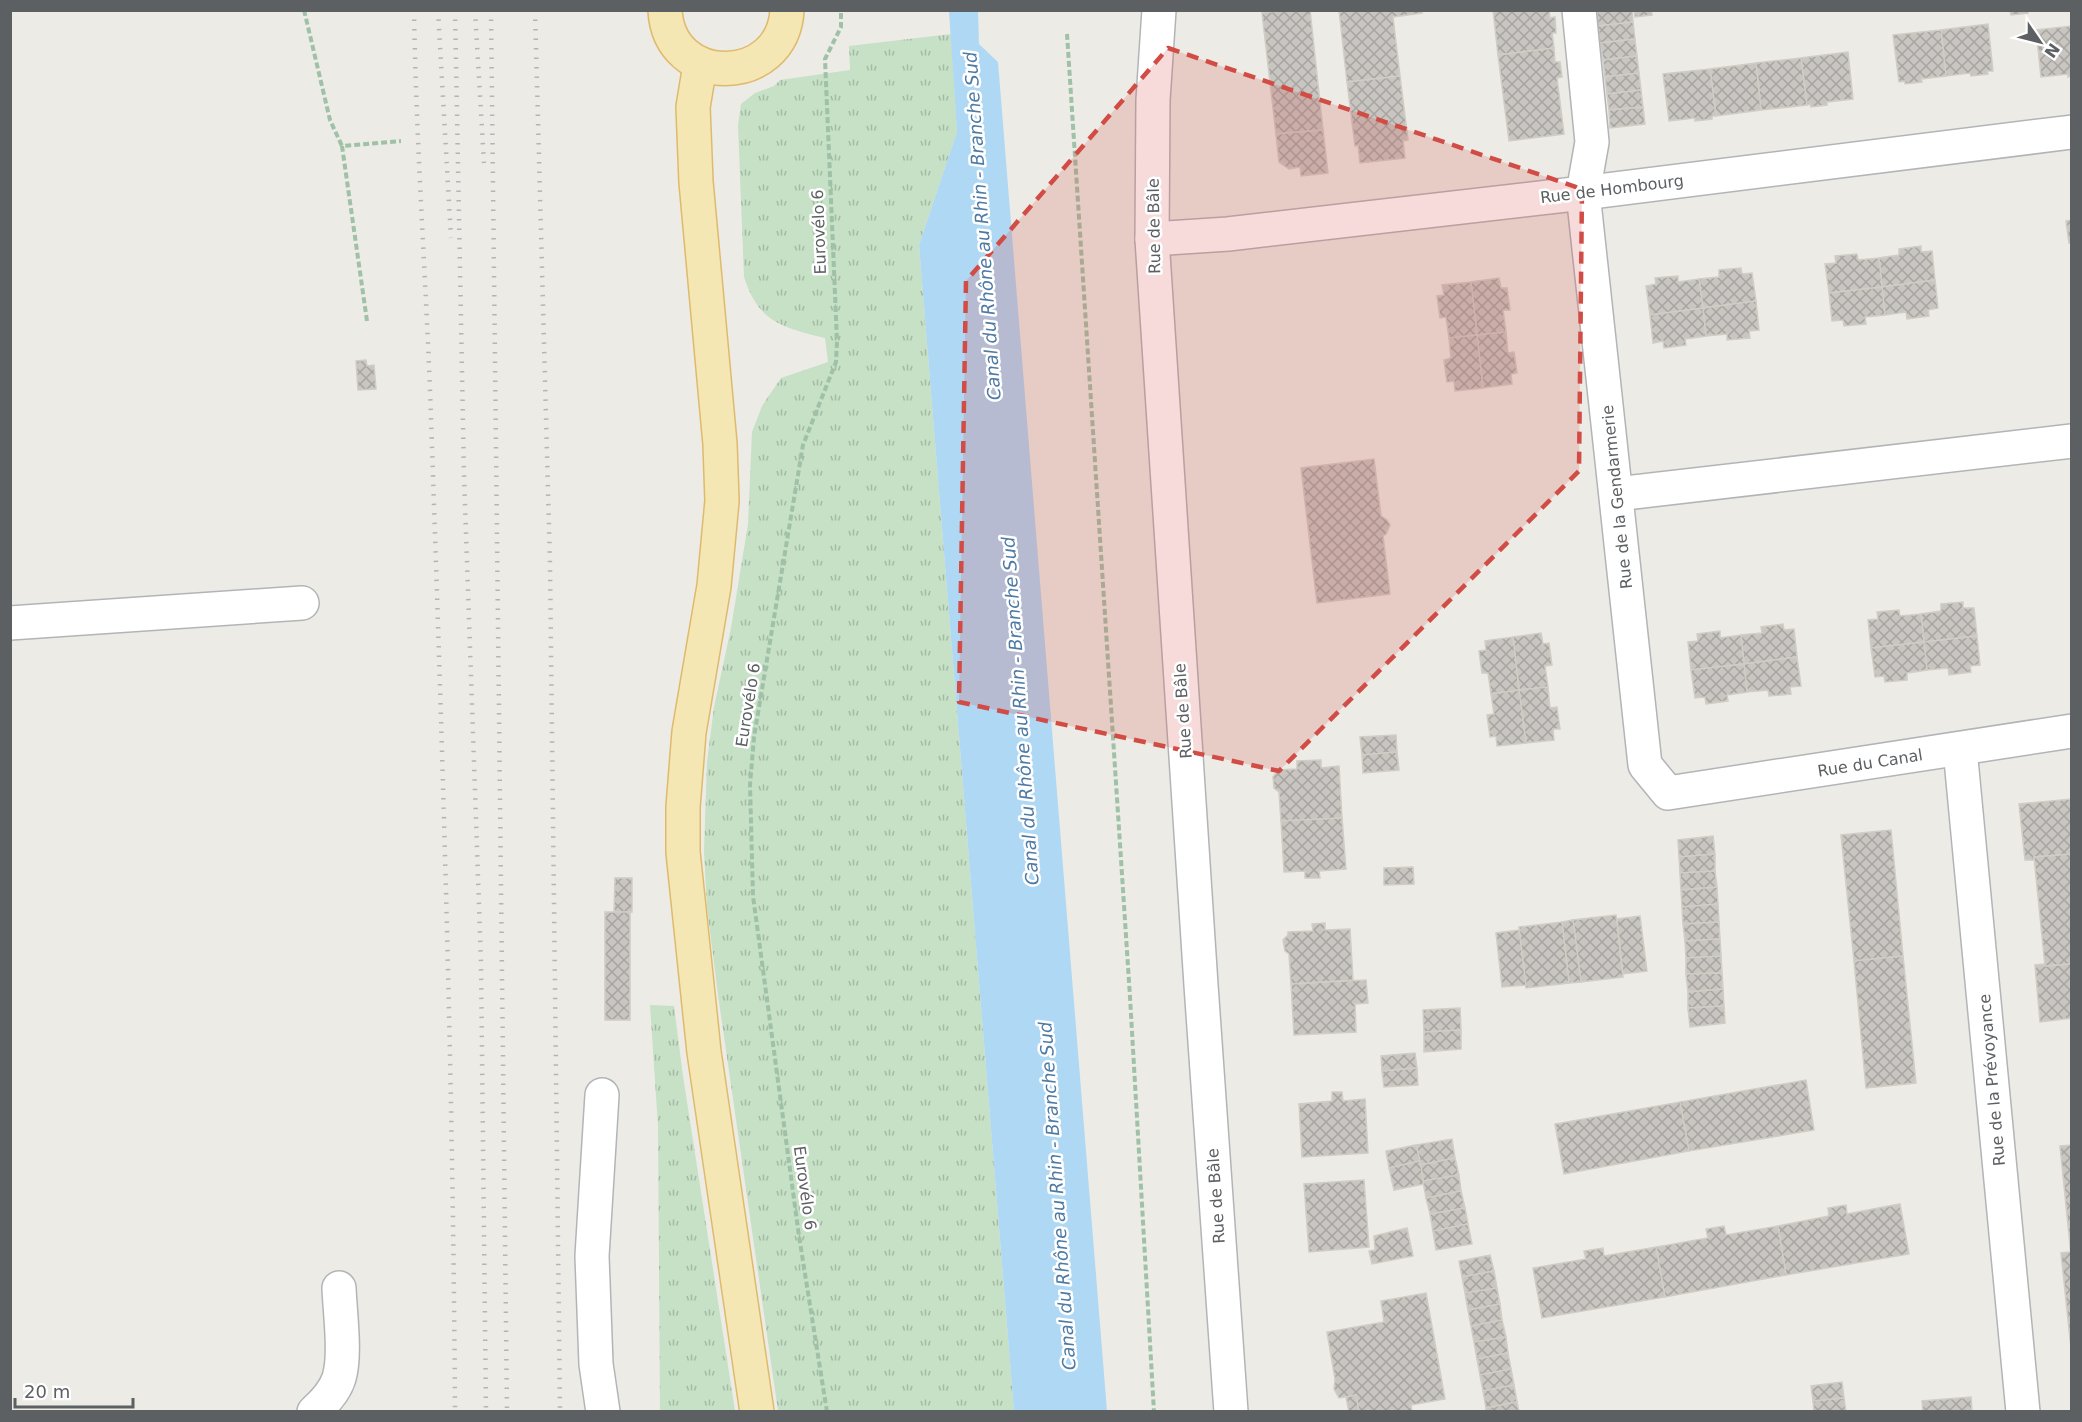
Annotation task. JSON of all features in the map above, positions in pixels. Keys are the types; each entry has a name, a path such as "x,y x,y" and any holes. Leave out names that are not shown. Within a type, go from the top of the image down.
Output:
{"main road":[{"path":"664,10 665,21 672,39 684,54 700,65 719,70 738,69 756,62 771,49 782,33 787,10"},
{"path":"700,65 693,107 696,182 720,444 722,501 714,586 689,732 683,807 683,852 704,1052 757,1412"}],"street":[{"name":"Rue de Bâle","path":"1159,10 1153,100 1152,239 1231,1412"},
{"name":"Rue de la Gendarmerie","path":"1579,10 1592,142 1583,193 1645,765 1668,794"},
{"name":"Rue de Hombourg","path":"1152,239 1228,234 1583,193 2072,132"},
{"path":"1617,494 2072,441"},
{"path":"10,623 302,603"},
{"name":"Rue du Canal","path":"1668,794 2072,730"},
{"name":"Rue de la Prévoyance","path":"1960,749 2024,1412"},
{"path":"602,1095 592,1256 596,1365 603,1412"},
{"path":"314,1412 333,1391 339,1379 341,1366 339,1288"}],"path":[{"path":"304,10 330,120 342,146 367,321"},
{"name":"Eurovélo 6","path":"827,1412 799,1236 753,896 750,786 754,737 803,445 836,362 825,59 841,27 840,10"},
{"path":"1067,33 1126,938 1154,1412"},
{"path":"342,146 401,141"}],"highlighted area":[{"path":"1168,48 1582,189 1579,471 1279,771 959,702 966,281"}],"green space":[{"path":"951,34 957,132 919,245 1014,1411 778,1411 707,907 704,851 707,762 714,707 731,628 748,524 752,432 762,406 781,378 828,362 825,338 774,321 757,304 744,277 738,125 741,104 755,93 774,86 780,80 850,70 849,46"},
{"path":"650,1005 674,1006 735,1411 660,1411 658,1126"}],"water":[{"name":"Canal du Rhône au Rhin - Branche Sud","path":"949,11 978,11 979,44 998,62 1107,1411 1014,1411 919,245 957,132"}],"building":[{"path":"1310,10 1323,130 1276,134 1262,13"},
{"path":"1339,10 1422,10 1422,13 1393,17 1400,76 1347,82"},
{"path":"1493,10 1549,10 1550,18 1555,17 1556,33 1552,33 1554,48 1498,55"},
{"path":"1597,10 1632,10 1633,22 1598,26"},
{"path":"1634,10 1651,10 1652,15 1635,17"},
{"path":"2010,10 2027,10 2028,13 2011,15"},
{"path":"1633,22 1635,39 1600,43 1598,26"},
{"path":"1988,24 1993,71 1987,71 1988,74 1971,76 1970,73 1946,76 1941,30"},
{"path":"2072,26 2072,76 2068,77 2068,74 2041,77 2036,30"},
{"path":"1941,30 1946,76 1921,79 1922,82 1905,84 1905,81 1899,82 1893,35"},
{"path":"1635,39 1637,56 1603,60 1600,43"},
{"path":"1554,48 1555,62 1560,62 1562,77 1557,78 1564,134 1509,141 1498,55"},
{"path":"1848,52 1853,99 1827,102 1827,105 1811,107 1810,104 1807,105 1801,58"},
{"path":"1637,56 1639,73 1605,77 1603,60"},
{"path":"1801,58 1807,105 1761,110 1756,63"},
{"path":"1756,63 1761,110 1716,116 1710,69"},
{"path":"1710,69 1716,116 1712,116 1712,119 1695,121 1695,118 1669,121 1663,74"},
{"path":"1639,73 1641,90 1607,94 1605,77"},
{"path":"1400,76 1408,140 1403,141 1405,158 1360,163 1358,145 1355,146 1347,82"},
{"path":"1641,90 1643,107 1609,110 1607,94"},
{"path":"1643,107 1645,124 1610,128 1609,110"},
{"path":"1323,130 1328,173 1301,176 1300,167 1289,169 1279,162 1276,134"},
{"path":"2072,220 2072,243 2069,243 2066,221"},
{"path":"1921,246 1921,252 1932,251 1935,280 1882,287 1879,258 1899,255 1899,249"},
{"path":"1857,254 1858,260 1879,258 1882,287 1829,293 1825,264 1836,263 1835,256"},
{"path":"1741,268 1742,274 1752,273 1756,301 1703,308 1699,279 1719,277 1719,270"},
{"path":"1678,276 1678,282 1699,279 1703,308 1650,315 1646,286 1656,284 1655,278"},
{"path":"1499,278 1501,288 1507,288 1510,310 1503,310 1506,332 1477,335 1471,282"},
{"path":"1935,280 1938,308 1928,310 1929,316 1907,319 1906,312 1885,315 1882,287"},
{"path":"1471,282 1477,335 1449,338 1446,317 1440,318 1437,296 1444,295 1442,285"},
{"path":"1882,287 1885,315 1865,317 1866,324 1844,326 1843,320 1832,321 1829,293"},
{"path":"1756,301 1759,330 1749,331 1750,338 1727,340 1727,334 1706,336 1703,308"},
{"path":"1703,308 1706,336 1685,339 1686,345 1664,348 1663,341 1653,343 1650,315"},
{"path":"1506,332 1508,353 1514,352 1517,373 1511,374 1512,384 1483,388 1477,335"},
{"path":"1477,335 1483,388 1455,391 1454,381 1447,382 1444,360 1451,358 1449,338"},
{"path":"366,360 367,366 374,365 376,389 358,390 356,361"},
{"path":"1374,459 1381,516 1390,525 1383,536 1390,594 1317,603 1301,468"},
{"path":"1963,602 1963,608 1974,608 1977,636 1924,642 1921,614 1941,611 1941,604"},
{"path":"1899,610 1900,616 1921,614 1924,642 1871,648 1868,620 1878,619 1877,612"},
{"path":"1783,624 1784,630 1794,629 1797,657 1744,664 1741,635 1762,633 1761,627"},
{"path":"1720,631 1720,638 1741,635 1744,664 1691,670 1688,642 1698,641 1697,634"},
{"path":"1541,633 1543,644 1549,643 1552,665 1545,666 1548,687 1519,690 1513,637"},
{"path":"1977,636 1980,665 1970,666 1971,672 1949,675 1948,668 1927,670 1924,642"},
{"path":"1513,637 1519,690 1491,694 1488,673 1482,673 1479,651 1486,650 1485,641"},
{"path":"1924,642 1927,670 1907,673 1907,680 1885,682 1884,676 1875,677 1871,648"},
{"path":"1797,657 1801,686 1790,687 1791,694 1769,696 1768,690 1747,692 1744,664"},
{"path":"1744,664 1747,692 1727,695 1728,701 1706,704 1705,697 1695,698 1691,670"},
{"path":"1548,687 1550,708 1557,707 1560,729 1553,729 1554,740 1526,743 1519,690"},
{"path":"1519,690 1526,743 1497,746 1496,736 1490,737 1487,715 1494,714 1491,694"},
{"path":"1396,735 1397,752 1362,755 1360,737"},
{"path":"1397,752 1399,770 1363,773 1362,755"},
{"path":"1321,760 1321,768 1339,766 1342,818 1281,821 1279,792 1274,788 1273,777 1278,770 1297,769 1297,761"},
{"path":"2072,799 2072,854 2034,857 2034,860 2025,860 2019,804"},
{"path":"1342,818 1346,869 1319,871 1320,878 1305,878 1305,871 1284,872 1281,821"},
{"path":"1891,830 1903,956 1854,961 1841,835"},
{"path":"1713,836 1715,854 1679,857 1678,840"},
{"path":"1715,854 1715,871 1680,873 1679,857"},
{"path":"2072,854 2072,964 2045,966 2034,857"},
{"path":"1413,867 1414,884 1384,885 1384,868"},
{"path":"1715,871 1717,887 1681,890 1680,873"},
{"path":"615,878 632,878 632,912 614,912"},
{"path":"1717,887 1718,904 1682,907 1681,890"},
{"path":"1718,904 1719,922 1683,924 1682,907"},
{"path":"605,912 630,912 630,1020 605,1020"},
{"path":"1616,915 1623,977 1581,982 1573,920"},
{"path":"1640,916 1647,971 1623,974 1617,919"},
{"path":"1573,920 1581,982 1569,983 1562,922"},
{"path":"1562,922 1569,983 1526,988 1519,927"},
{"path":"1719,922 1720,939 1685,941 1683,924"},
{"path":"1325,923 1325,930 1350,929 1353,980 1291,984 1289,954 1285,951 1283,940 1288,932 1313,931 1312,924"},
{"path":"1519,930 1526,985 1502,987 1496,933"},
{"path":"1720,939 1721,956 1686,958 1685,941"},
{"path":"1721,956 1722,973 1686,974 1686,958"},
{"path":"1903,956 1916,1083 1866,1088 1854,961"},
{"path":"2044,964 2045,966 2072,964 2072,1018 2040,1022 2035,965"},
{"path":"1722,973 1723,989 1688,992 1686,974"},
{"path":"1366,980 1368,1003 1355,1004 1356,1032 1294,1035 1291,984"},
{"path":"1723,989 1724,1006 1688,1008 1688,992"},
{"path":"1724,1006 1725,1023 1690,1027 1688,1008"},
{"path":"1460,1008 1461,1030 1424,1032 1423,1010"},
{"path":"1461,1030 1461,1049 1424,1052 1424,1032"},
{"path":"1415,1053 1417,1068 1382,1071 1381,1056"},
{"path":"1417,1068 1418,1085 1384,1087 1382,1071"},
{"path":"1806,1080 1814,1130 1689,1151 1680,1102"},
{"path":"1332,1092 1342,1092 1343,1101 1365,1099 1368,1153 1302,1157 1299,1104 1332,1101"},
{"path":"1680,1102 1689,1151 1564,1174 1555,1124"},
{"path":"1452,1139 1455,1158 1420,1165 1416,1145"},
{"path":"1416,1145 1420,1161 1389,1168 1386,1151"},
{"path":"2072,1145 2072,1255 2071,1255 2060,1146"},
{"path":"1455,1158 1459,1175 1423,1181 1420,1165"},
{"path":"1420,1161 1424,1184 1394,1190 1389,1168"},
{"path":"1459,1175 1461,1191 1426,1198 1423,1181"},
{"path":"1364,1180 1369,1247 1309,1252 1304,1184"},
{"path":"1461,1191 1465,1208 1430,1214 1426,1198"},
{"path":"1900,1204 1909,1254 1786,1275 1778,1226 1829,1216 1828,1208 1846,1205 1847,1214"},
{"path":"1465,1208 1468,1224 1433,1231 1430,1214"},
{"path":"1468,1224 1472,1244 1436,1250 1433,1231"},
{"path":"1724,1226 1726,1235 1778,1226 1786,1275 1665,1297 1656,1247 1708,1238 1706,1229"},
{"path":"1407,1228 1413,1256 1372,1264 1369,1251 1375,1250 1374,1236"},
{"path":"1656,1247 1665,1297 1542,1318 1533,1268 1586,1259 1584,1251 1603,1248 1604,1256"},
{"path":"2070,1252 2072,1255 2072,1358 2061,1253"},
{"path":"1490,1255 1494,1271 1462,1277 1459,1261"},
{"path":"1494,1271 1497,1288 1465,1293 1462,1277"},
{"path":"1497,1288 1500,1304 1468,1310 1465,1293"},
{"path":"1426,1293 1445,1399 1411,1405 1412,1412 1359,1412 1356,1395 1339,1398 1334,1389 1335,1379 1327,1332 1384,1322 1381,1301"},
{"path":"1500,1304 1502,1320 1471,1326 1468,1310"},
{"path":"1502,1320 1506,1337 1474,1342 1471,1326"},
{"path":"1506,1337 1508,1353 1477,1359 1474,1342"},
{"path":"1508,1353 1511,1369 1480,1375 1477,1359"},
{"path":"1511,1369 1514,1385 1483,1391 1480,1375"},
{"path":"1842,1382 1844,1398 1813,1401 1811,1386"},
{"path":"1514,1385 1517,1402 1486,1408 1483,1391"},
{"path":"1356,1395 1359,1412 1349,1412 1346,1397"},
{"path":"1971,1397 1972,1412 1923,1412 1922,1401"},
{"path":"1844,1398 1846,1412 1814,1412 1813,1401"},
{"path":"1517,1402 1519,1412 1486,1412 1486,1408"}],"railway":[{"path":"414,10 443,773 452,1156 455,1412"},
{"path":"438,10 451,238"},
{"path":"455,10 464,475 481,963 486,1412"},
{"path":"475,10 484,163"},
{"path":"491,10 507,1412"},
{"path":"535,10 550,564 560,1412"}]}
